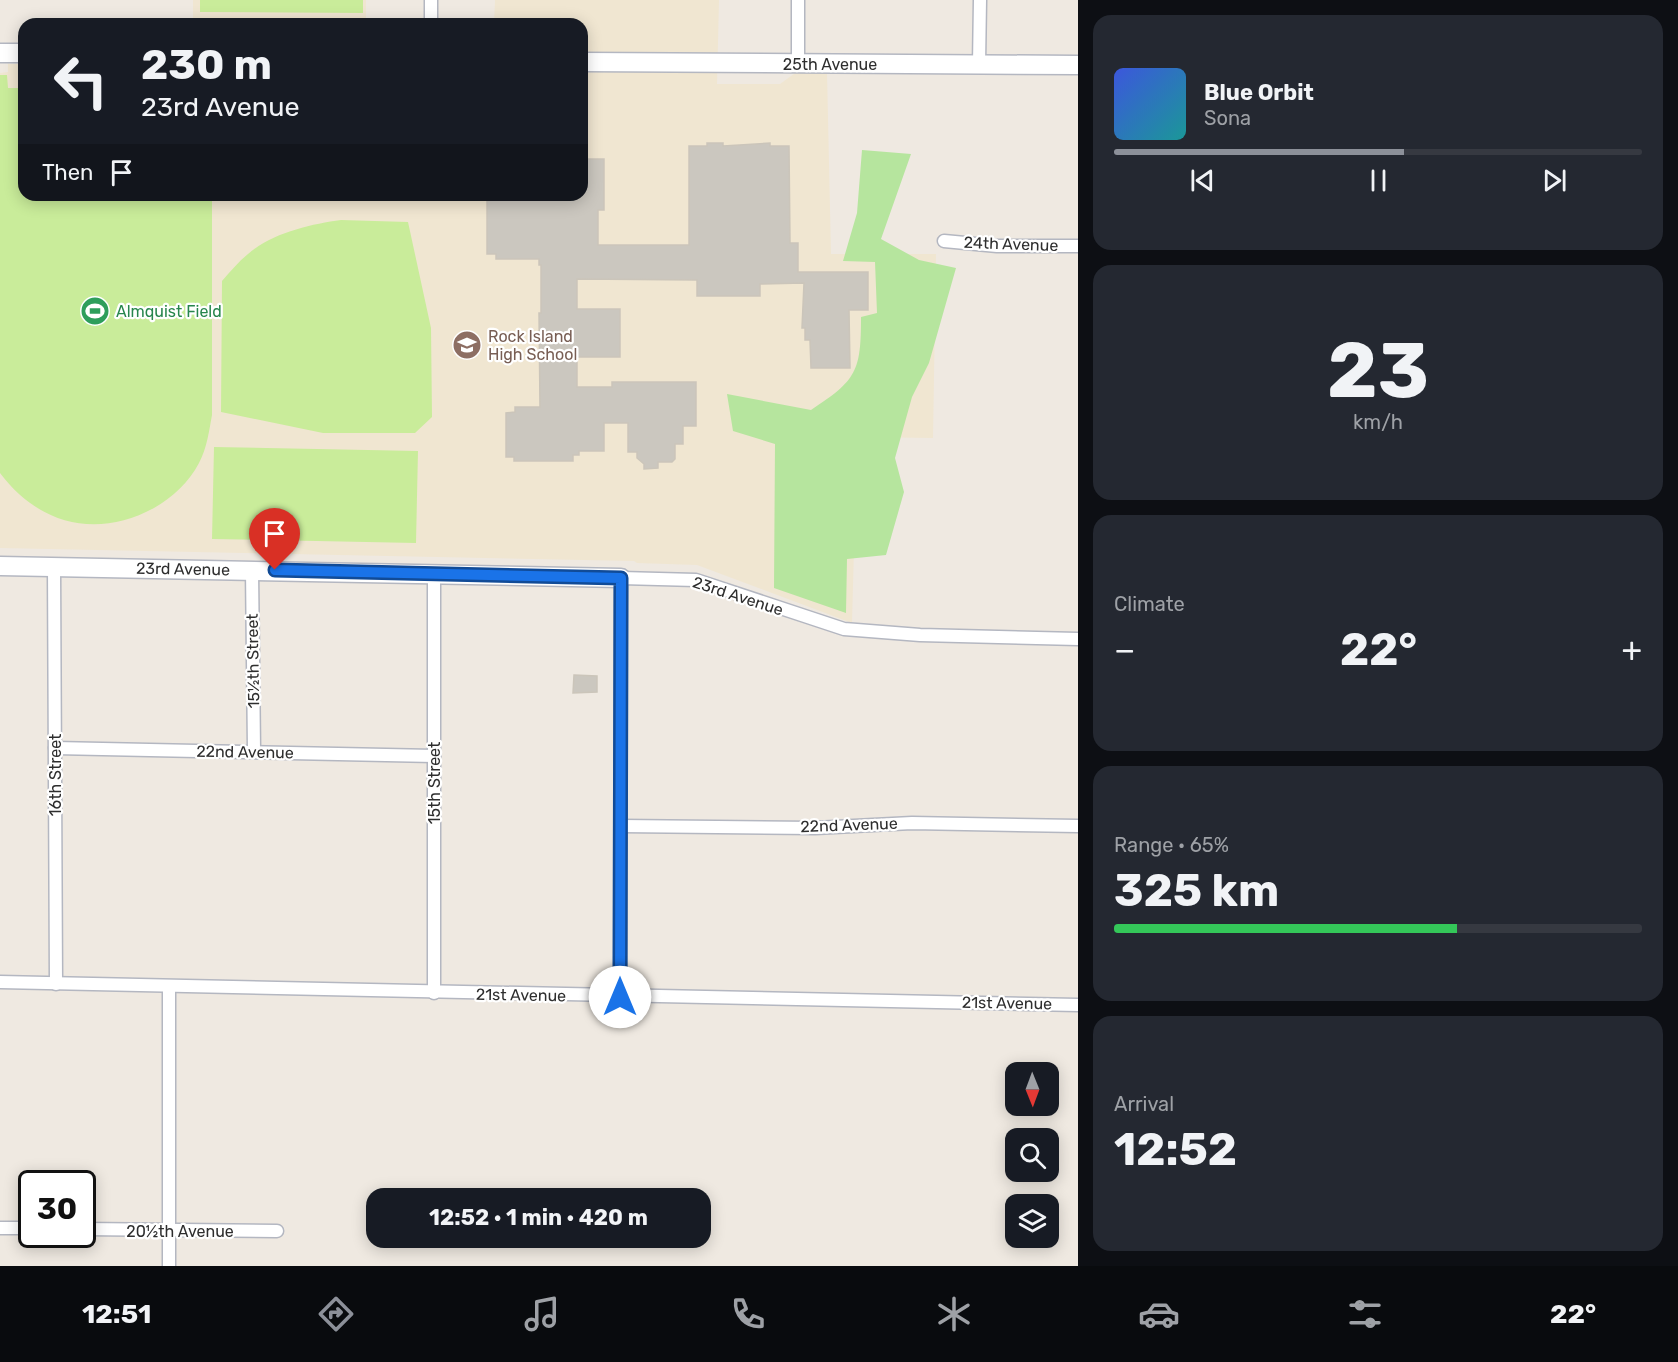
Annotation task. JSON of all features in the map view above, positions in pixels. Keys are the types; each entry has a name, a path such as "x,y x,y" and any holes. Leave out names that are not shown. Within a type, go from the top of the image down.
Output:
{"street":[{"path":"431,0 431,18"},
{"path":"798,0 798,62"},
{"path":"979,64 980,0"},
{"path":"0,53 18,53"},
{"name":"25th Avenue","path":"588,62 766,65 798,62 1078,65"},
{"name":"24th Avenue","path":"944,241 997,246 1078,246"},
{"name":"23rd Avenue","path":"0,566 696,580 830,626 867,632 1078,639"},
{"name":"16th Street","path":"54,567 56,984"},
{"name":"15½th Street","path":"252,570 254,751"},
{"name":"15th Street","path":"434,574 434,993"},
{"path":"620,997 621,578"},
{"name":"22nd Avenue","path":"55,748 434,756"},
{"name":"22nd Avenue","path":"621,826 815,828 912,823 1078,826"},
{"name":"21st Avenue","path":"0,982 1078,1005"},
{"path":"169,987 169,1266"},
{"path":"0,1228 18,1228"},
{"name":"20½th Avenue","path":"96,1229 169,1232 278,1231"}],"shaded area":[{"path":"193,0 366,0 366,18 193,18"},
{"name":"Rock Island High School","path":"495,0 719,0 717,84 780,84 798,71 827,73 831,254 936,254 933,438 857,437 852,623 697,565 637,563 634,561 0,548 0,73 8,72 8,64 18,64 18,201 588,201 588,18 494,18"}],"green space":[{"path":"200,0 363,0 363,13 200,12"},
{"path":"0,75 7,75 8,88 18,88 18,201 212,201 212,415 204,451 190,476 168,499 133,518 111,523 70,522 32,505 15,491 0,473"},
{"path":"862,150 911,154 881,239 919,260 956,268 929,363 912,397 895,458 904,492 886,555 847,559 846,613 774,588 775,444 733,431 727,394 811,410 847,382 853,372 860,350 861,317 877,313 875,262 843,261 857,213"},
{"path":"341,220 408,222 431,328 432,417 415,433 323,433 221,412 222,281 244,257 268,240 305,227"},
{"path":"214,447 418,451 416,543 212,539"}],"building":[{"path":"707,143 723,143 723,146 770,143 770,146 789,146 790,243 798,243 798,272 868,272 868,310 849,310 850,368 811,368 810,340 805,340 805,328 802,328 804,283 760,284 760,296 697,296 697,280 577,279 577,309 620,309 620,357 577,357 577,387 612,387 612,382 696,382 696,426 683,426 683,444 675,444 675,459 672,462 658,462 658,468 644,469 644,464 637,458 637,452 628,452 628,423 604,423 604,451 579,451 579,455 573,455 573,461 514,461 514,457 506,457 506,413 515,412 515,407 540,407 541,265 539,265 539,259 496,259 496,254 487,254 487,201 588,201 588,159 604,159 604,210 598,210 598,245 689,245 689,146 707,146"},
{"path":"574,675 597,676 597,692 573,693"}],"place":[{"name":"Almquist Field","path":"95,311"},
{"name":"Rock Island High School","path":"467,345"}],"route":[{"path":"275,570 621,578 620,997"}]}
